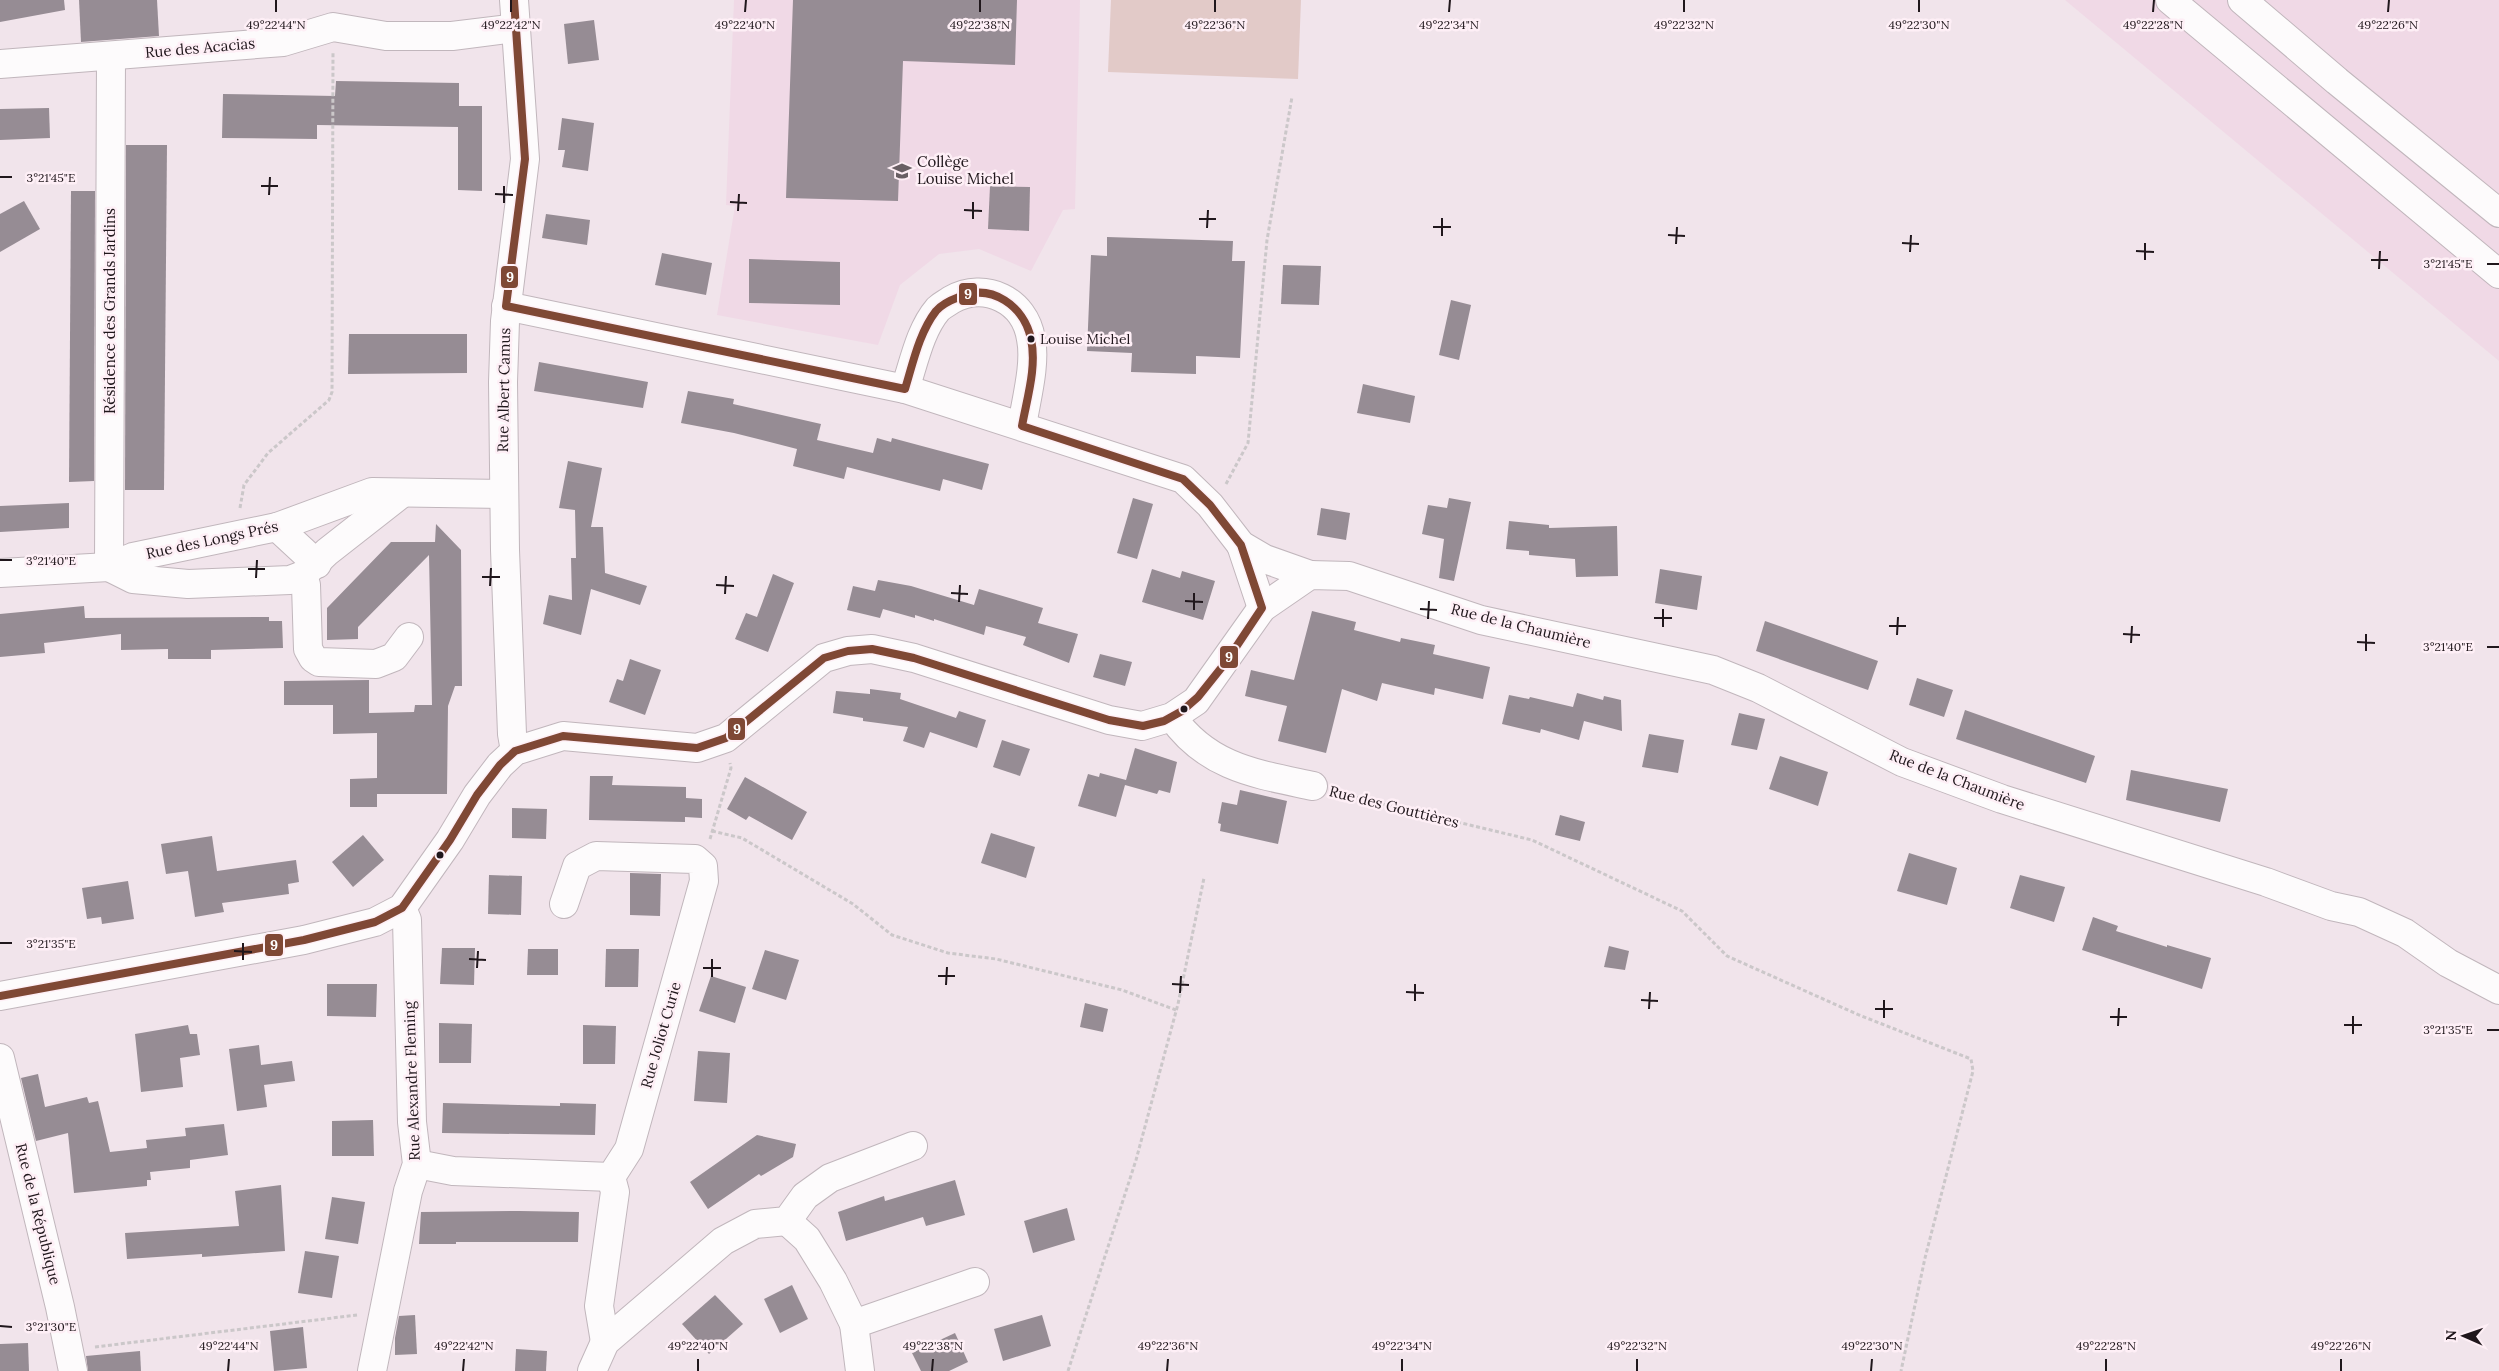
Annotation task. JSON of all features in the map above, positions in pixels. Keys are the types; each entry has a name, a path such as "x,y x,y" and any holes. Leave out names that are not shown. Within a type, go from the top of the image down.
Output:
{"main road":[{"name":"Rue Albert Camus","path":"514,0 525,159 506,306 503,382 504,494 512,724 515,751"},
{"path":"2170,0 2499,274"},
{"path":"2242,0 2337,81 2499,213"},
{"name":"Rue des Acacias","path":"0,64 283,42 333,27 386,36 452,36 516,28"},
{"name":"Résidence des Grands Jardins","path":"109,567 111,56"},
{"path":"905,389 925,327 940,307 961,294 974,291 988,292 1006,299 1023,315 1032,339 1030,376 1022,426"},
{"path":"506,306 905,389 1182,479 1216,512 1241,545 1262,608"},
{"name":"Rue des Longs Prés","path":"0,573 109,567 132,557 277,527 372,492 384,491 401,494 504,494"},
{"path":"401,494 328,552 310,569 306,585 308,649 313,658 319,662 376,664 394,657 409,637"},
{"path":"277,527 310,569"},
{"name":"Rue de la Chaumière","path":"1241,545 1265,559 1310,574 1349,576 1481,620 1713,670 1758,688 1902,762 2002,799 2266,882 2331,906 2359,912 2405,933 2448,963 2499,990"},
{"name":"Rue des Longs Prés","path":"109,567 133,579 188,584 290,580 310,569"},
{"path":"0,996 304,940 375,922 402,908 444,848 477,795 500,765 515,751 563,736 697,748 726,738 824,658 848,651 872,649 914,658 1109,720 1142,726 1172,717 1196,701 1262,608 1310,574"},
{"name":"Rue des Gouttières","path":"1172,717 1183,732 1210,756 1243,770 1313,786"},
{"path":"564,904 577,866 596,856 695,860 704,866"},
{"name":"Rue Joliot Curie","path":"611,1177 629,1149 704,881 704,866"},
{"name":"Rue Alexandre Fleming","path":"372,1371 408,1191 417,1164 412,1122 407,920 402,908"},
{"name":"Rue de la République","path":"0,1058 71,1360"},
{"path":"787,1221 805,1196 830,1178 913,1146"},
{"path":"417,1164 453,1171 611,1177 615,1192 599,1306 605,1342"},
{"path":"592,1371 605,1342 722,1241 755,1224 787,1221 807,1239 833,1281 854,1324 860,1371"},
{"path":"854,1324 975,1282"}],"path":[{"path":"243,535 240,511 244,485 268,453 328,400 332,392 333,27"},
{"path":"1216,512 1230,472 1248,443 1266,240 1292,97"},
{"path":"704,866 712,831 731,768 726,738"},
{"name":"Rue des Gouttières","path":"1313,786 1532,840 1682,910 1726,956 1859,1015 1971,1058 1973,1071 1925,1258 1901,1371"},
{"path":"712,831 742,838 853,904 892,935 948,953 996,959 1122,990 1176,1010"},
{"path":"1068,1371 1136,1160 1176,1010 1204,878"},
{"path":"71,1360 383,1312"}],"shaded area":[{"name":"Collège Louise Michel","path":"734,0 1080,0 1075,209 1063,210 1031,271 979,249 939,254 900,285 878,345 717,315 735,206 726,205"},
{"path":"1111,0 1301,0 1298,79 1108,72"},
{"path":"2065,0 2499,0 2499,361"}],"building":[{"path":"0,0 64,0 65,10 0,22"},
{"path":"79,0 157,0 159,36 81,42"},
{"path":"793,0 1017,0 1015,65 903,61 898,201 786,198"},
{"path":"594,20 599,60 568,64 564,24"},
{"path":"336,81 459,83 459,106 482,106 482,191 458,190 458,127 317,125 317,139 222,138 223,94 335,96"},
{"path":"49,108 50,138 0,140 0,109"},
{"path":"562,118 594,123 588,171 562,167 565,150 558,150"},
{"path":"126,145 167,145 164,490 125,490"},
{"path":"990,186 1030,187 1029,231 988,229"},
{"path":"71,191 95,191 94,481 69,482"},
{"path":"24,201 40,229 0,252 0,214"},
{"path":"546,214 590,220 587,245 542,238"},
{"path":"1107,237 1233,241 1232,261 1245,261 1240,358 1196,356 1196,374 1131,372 1132,353 1087,351 1091,255 1107,256"},
{"path":"662,253 712,263 706,295 655,285"},
{"path":"749,259 840,262 840,305 749,303"},
{"path":"1283,265 1321,266 1319,305 1281,304"},
{"path":"1451,300 1471,305 1459,360 1439,355"},
{"path":"349,334 467,334 467,373 348,374"},
{"path":"539,362 648,382 643,408 534,391"},
{"path":"1363,384 1415,396 1410,423 1357,413"},
{"path":"688,391 734,399 733,404 821,424 817,440 873,453 877,438 891,442 892,438 989,464 982,490 943,479 940,491 847,467 844,479 793,466 797,449 734,433 681,423"},
{"path":"568,461 602,468 591,527 603,527 605,573 647,586 640,605 591,589 581,635 543,624 549,595 572,600 571,558 576,558 575,510 559,508"},
{"path":"1133,498 1153,504 1137,559 1117,553"},
{"path":"1449,498 1471,502 1454,581 1439,578 1444,539 1422,534 1428,505 1447,508"},
{"path":"69,503 69,528 0,532 0,506"},
{"path":"1321,508 1350,513 1346,540 1317,535"},
{"path":"1509,521 1549,525 1549,528 1617,526 1618,576 1576,577 1575,559 1529,555 1529,551 1506,549"},
{"path":"436,524 461,550 462,686 455,686 448,706 447,794 377,794 377,807 350,807 350,779 377,778 377,733 333,734 333,705 284,705 284,681 369,680 369,713 414,712 415,705 432,705 429,555 358,627 358,639 327,640 327,608 391,542 435,542"},
{"path":"1152,569 1180,578 1182,571 1215,581 1203,620 1142,602"},
{"path":"1660,569 1702,576 1697,610 1655,603"},
{"path":"773,574 794,583 768,652 735,639 746,613 757,617"},
{"path":"878,580 911,586 974,605 979,589 1043,608 1038,623 1078,634 1069,663 1023,645 1026,637 986,626 984,635 934,619 934,621 915,615 915,618 883,609 880,618 847,610 853,586 875,591"},
{"path":"84,606 85,618 269,617 269,621 282,621 283,648 211,650 211,659 168,659 168,649 121,650 121,634 44,643 45,653 0,657 0,614"},
{"path":"1312,611 1356,622 1354,630 1400,642 1401,638 1435,645 1433,654 1490,667 1483,699 1435,688 1434,695 1382,683 1377,701 1342,689 1326,753 1278,741 1287,706 1245,696 1251,670 1294,680"},
{"path":"1765,621 1878,661 1868,690 1756,651"},
{"path":"1100,654 1132,662 1125,686 1093,677"},
{"path":"630,659 661,670 645,715 609,702 617,679 623,681"},
{"path":"1917,678 1953,690 1944,717 1909,705"},
{"path":"870,689 901,693 900,699 956,718 959,711 986,720 977,748 930,732 924,748 903,741 908,727 863,721 863,718 833,713 836,691 870,694"},
{"path":"1577,693 1603,700 1604,696 1621,700 1622,731 1584,721 1579,740 1541,729 1540,733 1502,724 1509,695 1529,699 1530,697 1573,707"},
{"path":"1965,710 2095,756 2086,783 1956,739"},
{"path":"1739,713 1765,719 1757,750 1731,745"},
{"path":"1649,734 1684,740 1678,773 1642,767"},
{"path":"1002,740 1030,749 1020,776 993,767"},
{"path":"1135,748 1177,762 1170,793 1159,790 1157,794 1125,785 1116,817 1078,806 1088,774 1099,777 1100,773 1126,780"},
{"path":"1780,756 1828,772 1818,806 1769,789"},
{"path":"2131,770 2228,789 2220,822 2126,800"},
{"path":"590,776 613,776 612,785 686,787 686,798 702,799 702,818 685,817 685,822 589,820"},
{"path":"745,777 807,812 792,840 749,816 746,820 727,809"},
{"path":"1240,790 1287,801 1278,844 1220,831 1221,824 1218,823 1222,802 1237,805"},
{"path":"512,808 547,809 546,839 512,838"},
{"path":"1560,815 1585,822 1580,841 1555,835"},
{"path":"991,833 1035,847 1026,878 981,863"},
{"path":"363,835 384,860 353,887 332,862"},
{"path":"212,836 217,871 296,860 299,882 288,884 289,894 222,903 224,912 195,917 188,871 166,874 161,844"},
{"path":"1909,853 1957,868 1947,905 1897,891"},
{"path":"630,873 661,874 660,916 630,915"},
{"path":"489,875 522,876 521,915 488,914"},
{"path":"2020,875 2065,887 2054,922 2010,908"},
{"path":"128,881 134,919 102,924 101,917 87,919 82,888"},
{"path":"2093,917 2118,926 2116,931 2211,958 2202,989 2082,950"},
{"path":"1609,946 1629,951 1625,970 1604,967"},
{"path":"442,948 475,948 474,985 440,984"},
{"path":"528,949 558,949 558,975 527,975"},
{"path":"606,949 639,949 638,987 605,987"},
{"path":"765,950 799,960 786,1000 752,989"},
{"path":"711,976 746,987 735,1023 699,1011"},
{"path":"327,984 377,984 376,1017 327,1016"},
{"path":"1085,1003 1108,1009 1103,1032 1080,1027"},
{"path":"439,1023 472,1024 471,1063 439,1063"},
{"path":"188,1025 190,1034 197,1034 200,1055 180,1058 183,1087 141,1092 135,1034"},
{"path":"583,1025 616,1026 615,1064 583,1064"},
{"path":"259,1045 261,1065 292,1061 295,1081 264,1085 267,1107 237,1111 229,1049"},
{"path":"698,1051 730,1053 727,1103 694,1101"},
{"path":"38,1074 45,1107 87,1097 89,1103 98,1101 110,1152 147,1148 146,1140 186,1136 185,1128 224,1124 228,1155 190,1160 190,1168 150,1172 151,1180 147,1180 147,1186 74,1193 68,1133 36,1141 21,1078"},
{"path":"443,1103 560,1106 560,1103 596,1104 595,1135 442,1133"},
{"path":"373,1120 374,1156 332,1156 332,1121"},
{"path":"757,1135 796,1144 793,1157 761,1176 759,1174 708,1209 690,1182"},
{"path":"955,1180 965,1215 926,1226 923,1217 846,1241 838,1212 884,1196 885,1201"},
{"path":"281,1185 285,1251 202,1257 202,1254 127,1259 125,1233 239,1226 235,1191"},
{"path":"332,1197 365,1202 358,1244 325,1239"},
{"path":"1067,1208 1075,1240 1033,1253 1024,1221"},
{"path":"421,1212 579,1212 578,1242 456,1242 456,1244 419,1244"},
{"path":"305,1251 339,1256 332,1298 298,1293"},
{"path":"792,1285 808,1319 780,1333 764,1299"},
{"path":"715,1295 743,1324 709,1354 682,1324"},
{"path":"415,1315 417,1354 395,1355 395,1338 399,1316"},
{"path":"1042,1315 1051,1346 1003,1361 994,1329"},
{"path":"303,1327 307,1368 274,1371 270,1331"},
{"path":"955,1333 968,1362 949,1371 921,1371 912,1353"},
{"path":"28,1343 29,1371 0,1371 0,1344"},
{"path":"516,1349 547,1351 546,1371 515,1371"},
{"path":"140,1351 141,1371 88,1371 86,1356"}],"transit line":[{"name":"9","path":"0,996 304,940 375,922 402,908 450,840 477,795 500,765 515,751 563,736 697,748 726,738 824,658 848,651 872,649 914,658 1109,720 1143,726 1164,721 1182,711 1198,697 1226,662 1262,608 1241,545 1210,505 1183,479 1022,426 1032,371 1033,350 1031,339 1027,327 1014,308 1005,300 994,295 971,293 950,301 936,311 921,338 905,389 506,306 525,159 514,0"}],"place":[{"name":"Collège Louise Michel","path":"902,171"},
{"name":"Louise Michel","path":"1031,339"}]}
